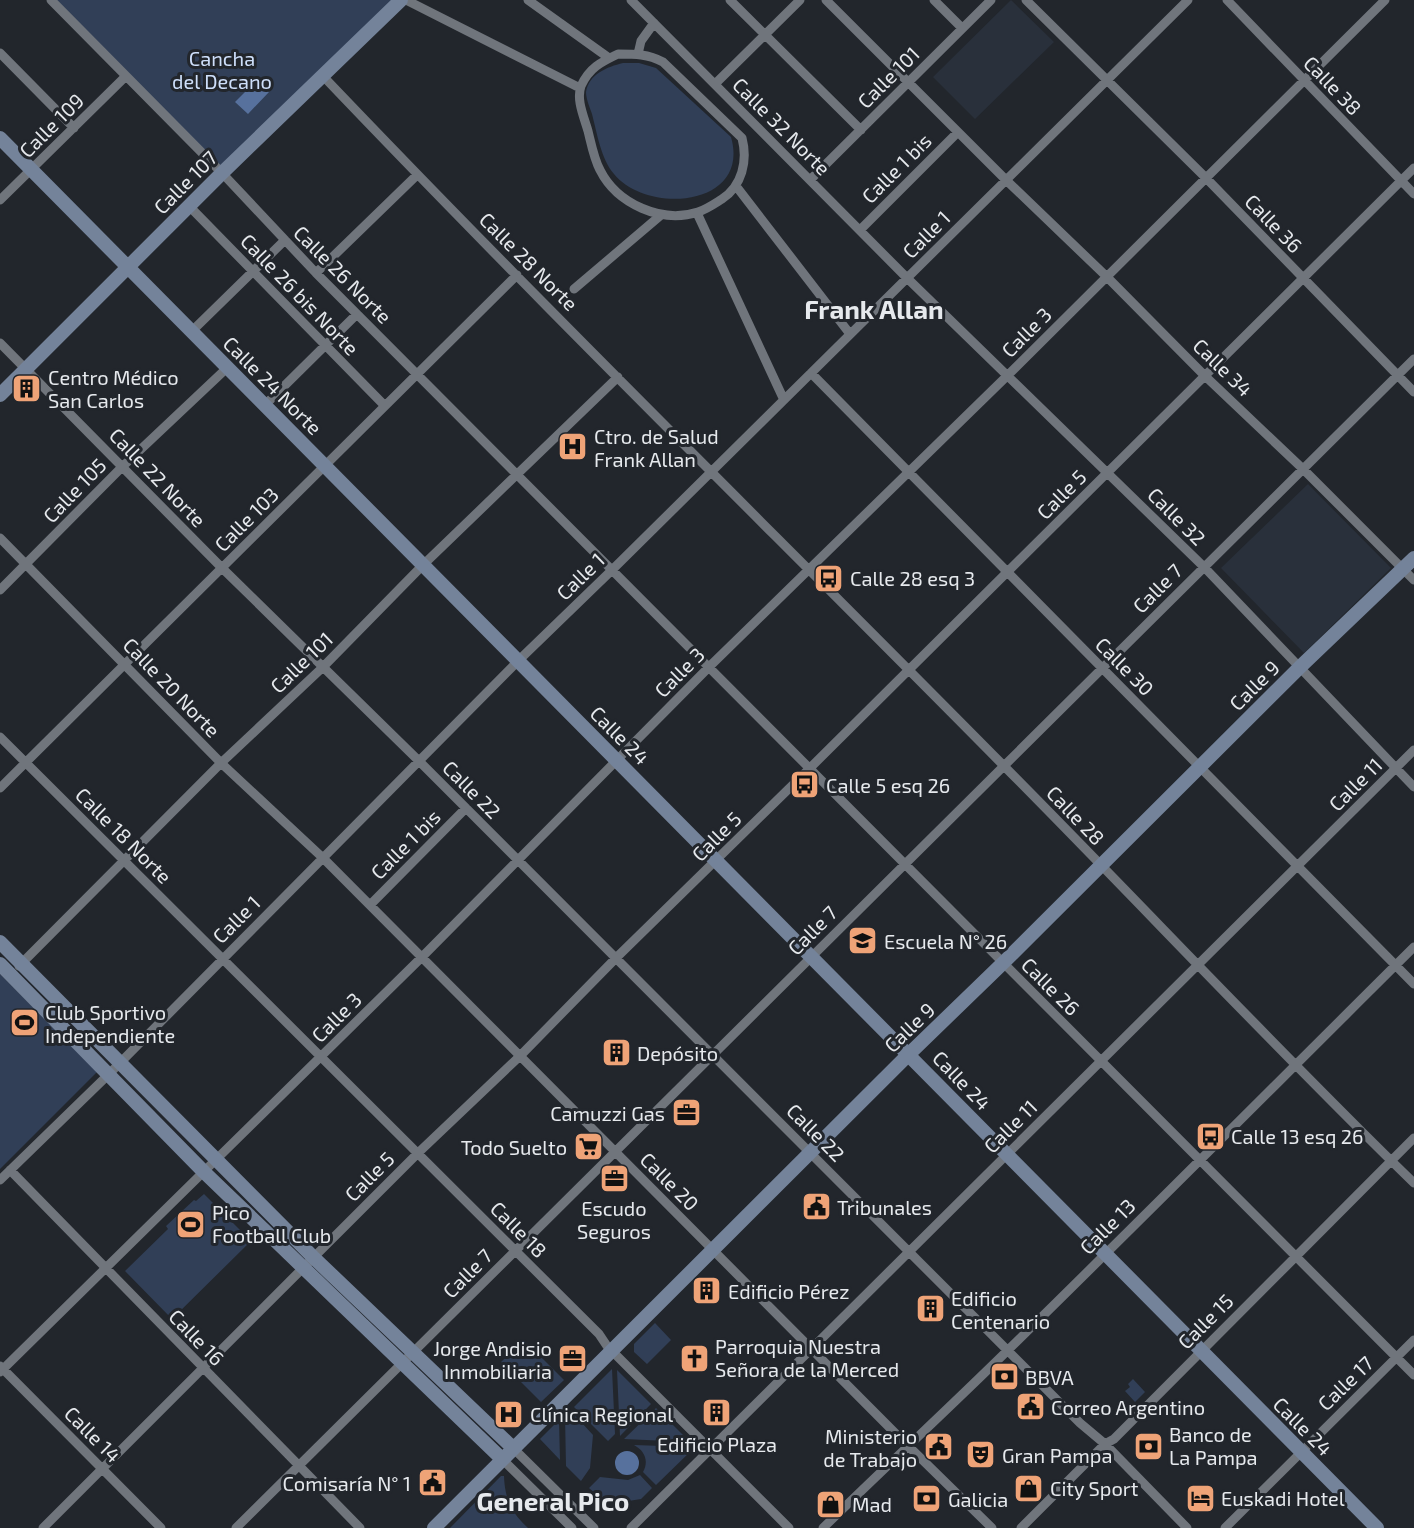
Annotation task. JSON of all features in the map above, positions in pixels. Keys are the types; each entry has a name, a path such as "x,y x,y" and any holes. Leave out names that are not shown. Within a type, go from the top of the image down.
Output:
{"main road":[{"name":"Calle 107","path":"0,395 222,173 401,0"},
{"name":"Calle 24 Norte","path":"0,138 518,661"},
{"name":"Calle 9","path":"434,1528 909,1054 1300,667 1414,558"},
{"name":"Calle 24","path":"518,661 1377,1528"},
{"path":"0,942 217,1160 402,1364 502,1459"},
{"path":"0,964 204,1172 414,1352 513,1448"}],"street":[{"name":"Calle 26 Norte","path":"51,0 222,173 316,273 612,570"},
{"path":"405,0 580,88"},
{"path":"528,0 609,58"},
{"name":"Calle 32 Norte","path":"631,0 907,278"},
{"path":"730,0 861,130"},
{"path":"715,84 800,0"},
{"name":"Calle 34","path":"826,0 1414,580"},
{"path":"934,0 962,28"},
{"name":"Calle 101","path":"810,180 991,0"},
{"name":"Calle 36","path":"1026,0 1206,178 1414,392"},
{"name":"Calle 1","path":"0,1180 120,1063 518,661 1188,0"},
{"name":"Calle 38","path":"1227,0 1414,194"},
{"name":"Calle 3","path":"1,1369 217,1160 710,666 1008,375 1385,0"},
{"path":"638,54 641,41 654,23"},
{"path":"0,52 74,128"},
{"path":"618,54 638,54 663,62 742,138 745,149 744,160 739,182 730,194 697,213 661,215 638,207 617,193 600,171 580,103 580,88 589,71 609,58 618,54"},
{"name":"Calle 28 Norte","path":"322,75 417,175 711,472"},
{"name":"Calle 109","path":"0,200 126,76"},
{"name":"Calle 1 bis","path":"860,230 958,132"},
{"name":"Calle 5","path":"43,1528 201,1368 418,1153 520,1056 616,958 1414,168"},
{"path":"316,273 417,175"},
{"path":"735,186 850,334"},
{"name":"Calle 26 bis Norte","path":"189,206 385,406"},
{"path":"697,213 783,400"},
{"path":"574,289 661,215"},
{"path":"192,331 285,240"},
{"name":"Calle 103","path":"0,788 517,275"},
{"name":"Calle 32","path":"907,278 1203,567 1414,787"},
{"path":"265,405 357,314"},
{"name":"Calle 22 Norte","path":"0,343 322,668 420,762"},
{"name":"Calle 7","path":"236,1528 1414,358"},
{"name":"Calle 105","path":"0,590 122,467 228,367"},
{"name":"Calle 30","path":"811,373 1414,984"},
{"name":"Calle 101","path":"10,974 221,763 322,668 423,565 618,377"},
{"name":"Calle 28","path":"711,472 1414,1183"},
{"name":"Calle 20 Norte","path":"0,538 221,763 323,858"},
{"name":"Calle 26","path":"612,570 1414,1375"},
{"name":"Calle 18 Norte","path":"0,737 222,958"},
{"name":"Calle 11","path":"631,1528 1414,750"},
{"name":"Calle 22","path":"420,762 1080,1424 1105,1444 1187,1528"},
{"name":"Calle 1 bis","path":"370,905 466,808"},
{"name":"Calle 20","path":"323,858 992,1528"},
{"name":"Calle 13","path":"823,1528 1008,1350 1414,947"},
{"name":"Calle 18","path":"222,958 599,1334 611,1350 789,1528"},
{"name":"Calle 15","path":"1021,1528 1105,1444 1114,1439 1414,1138"},
{"name":"Calle 16","path":"10,1170 201,1368 300,1465 360,1528"},
{"name":"Calle 17","path":"1225,1528 1414,1340"},
{"name":"Calle 14","path":"1,1369 161,1528"},
{"path":"513,1448 594,1528"},
{"path":"502,1459 572,1528"}],"shaded area":[{"path":"1011,0 1054,42 975,119 933,77"},
{"path":"257,80 269,92 248,114 235,102"},
{"path":"1308,484 1391,568 1304,653 1221,568"},
{"path":"627,1451 635,1455 639,1463 635,1471 627,1475 619,1471 615,1463 619,1455"}],"green space":[{"name":"Cancha del Decano","path":"54,0 393,0 222,169"},
{"path":"623,63 639,63 656,68 731,137 733,160 726,178 711,190 692,197 671,199 649,195 629,187 614,174 600,146 586,92 595,76 605,69"},
{"name":"Club Sportivo Independiente","path":"0,974 97,1072 0,1169"},
{"path":"204,1194 251,1241 172,1319 125,1271 168,1229 166,1226 194,1200 196,1201"},
{"path":"655,1323 671,1340 647,1364 634,1352 634,1344"},
{"path":"524,1340 564,1380 541,1402 501,1362"},
{"path":"612,1369 615,1434 608,1441 574,1407"},
{"path":"617,1370 651,1404 620,1436"},
{"path":"1133,1379 1145,1392 1135,1402 1125,1391 1130,1387 1128,1384"},
{"path":"656,1408 690,1442 624,1439"},
{"path":"570,1410 593,1435 590,1468 581,1481 566,1466 565,1416"},
{"path":"559,1420 560,1460 540,1439"},
{"path":"634,1445 691,1447 692,1450 656,1485 643,1472 646,1464 645,1457"},
{"path":"640,1475 652,1488 641,1499 622,1502 599,1497 589,1488 600,1477 628,1480"},
{"path":"501,1476 504,1476 510,1505 528,1528 450,1528"}],"place":[{"name":"Centro Médico San Carlos","path":"27,388"},
{"name":"Ctro. de Salud Frank Allan","path":"573,447"},
{"name":"Calle 28 esq 3","path":"829,578"},
{"name":"Calle 5 esq 26","path":"805,785"},
{"name":"Escuela N° 26","path":"863,941"},
{"name":"Club Sportivo Independiente","path":"24,1023"},
{"name":"Depósito","path":"616,1053"},
{"name":"Camuzzi Gas","path":"686,1113"},
{"name":"Calle 13 esq 26","path":"1210,1136"},
{"name":"Todo Suelto","path":"588,1147"},
{"name":"Escudo Seguros","path":"614,1178"},
{"name":"Tribunales","path":"816,1207"},
{"name":"Pico Football Club","path":"191,1224"},
{"name":"Edificio Pérez","path":"707,1291"},
{"name":"Edificio Centenario","path":"930,1309"},
{"name":"Parroquia Nuestra Señora de la Merced","path":"694,1358"},
{"name":"Jorge Andisio Inmobiliaria","path":"573,1359"},
{"name":"BBVA","path":"1004,1377"},
{"name":"Correo Argentino","path":"1030,1407"},
{"name":"Edificio Plaza","path":"717,1413"},
{"name":"Clínica Regional","path":"509,1414"},
{"name":"Banco de La Pampa","path":"1148,1446"},
{"name":"Ministerio de Trabajo","path":"938,1447"},
{"name":"Gran Pampa","path":"981,1455"},
{"name":"Comisaría N° 1","path":"432,1483"},
{"name":"City Sport","path":"1029,1488"},
{"name":"Euskadi Hotel","path":"1200,1498"},
{"name":"Galicia","path":"927,1499"},
{"name":"Mad","path":"831,1504"}],"district":[{"name":"Frank Allan","path":"874,308"},
{"name":"General Pico","path":"553,1500"}]}
